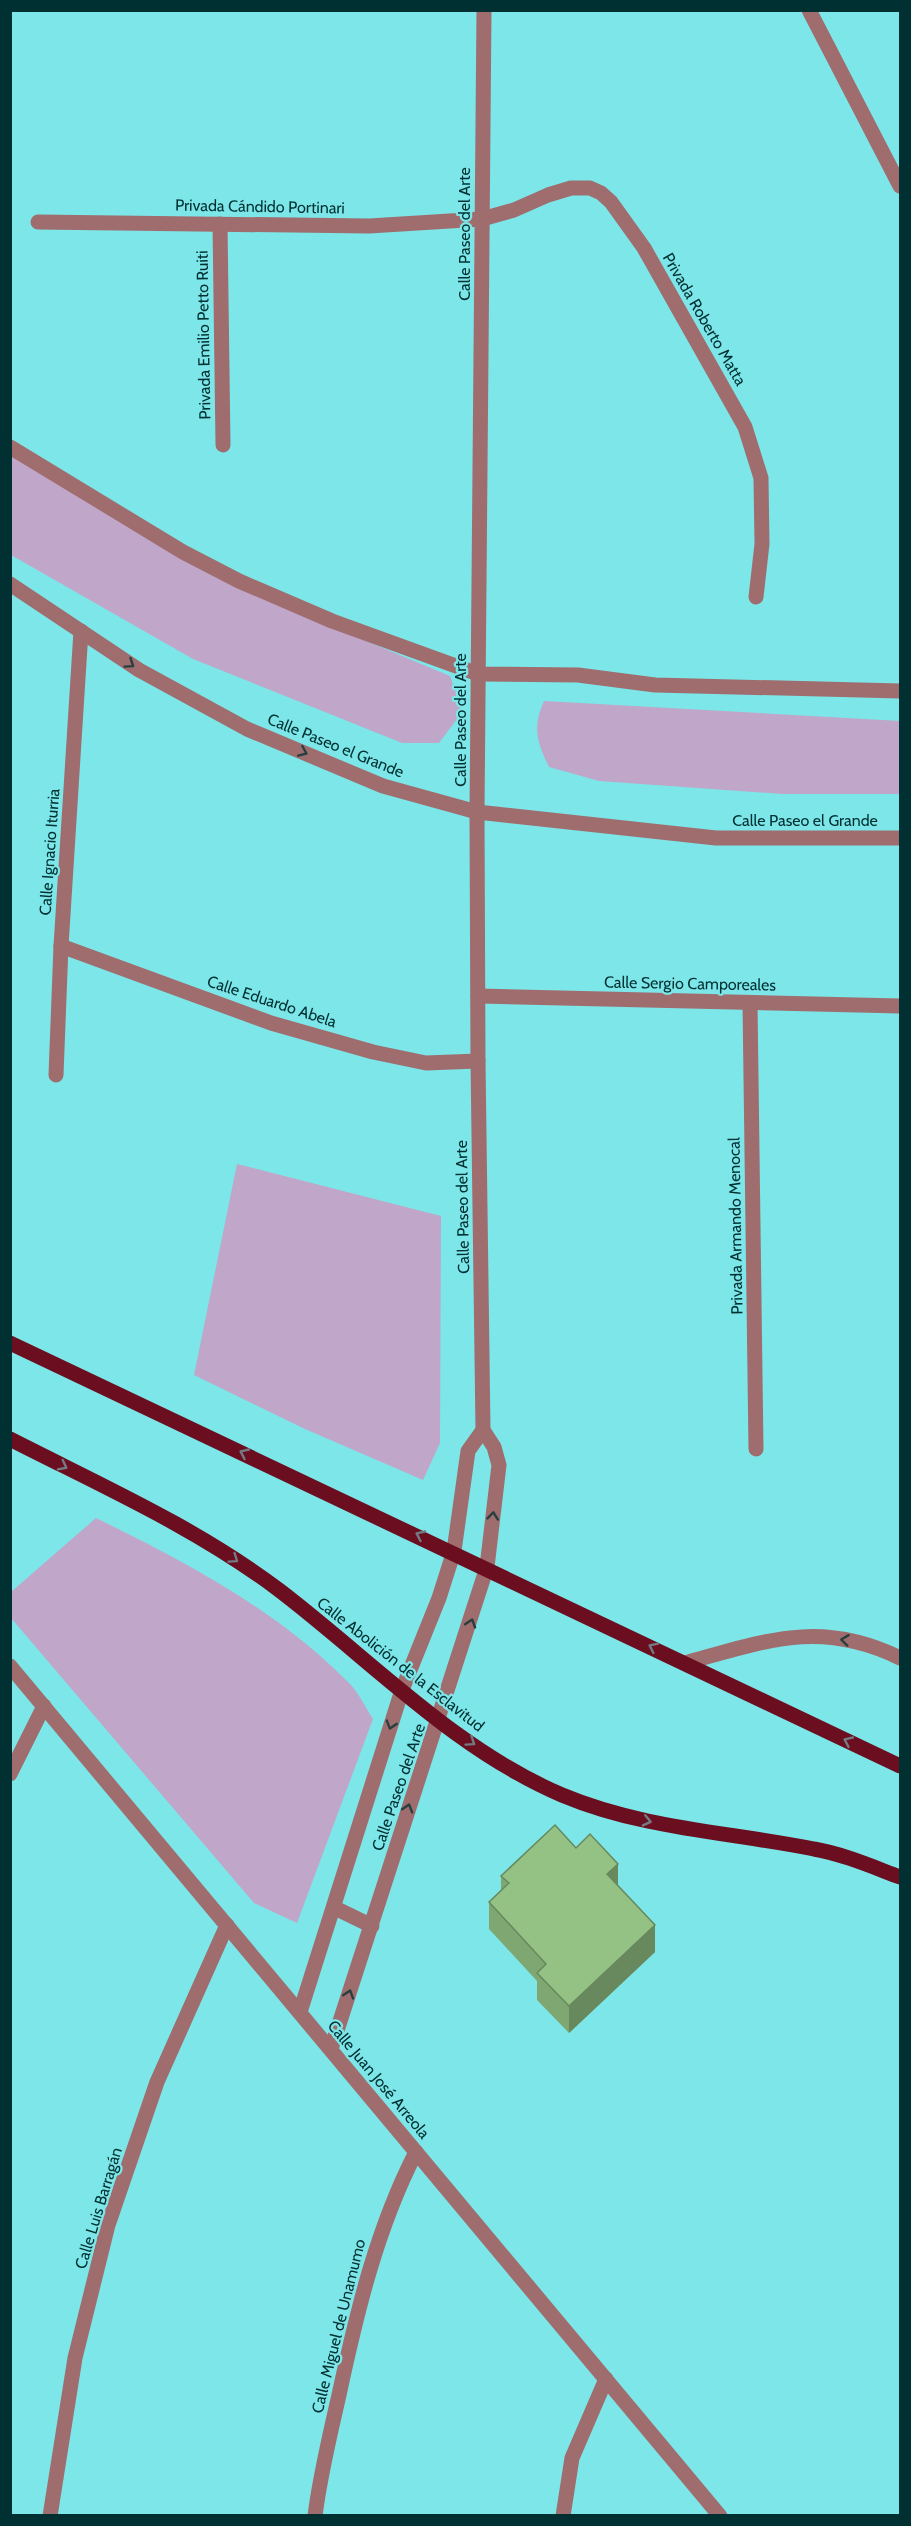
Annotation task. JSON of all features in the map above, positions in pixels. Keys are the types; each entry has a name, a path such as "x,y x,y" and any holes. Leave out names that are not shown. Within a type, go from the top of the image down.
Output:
{"main road":[{"path":"10,1343 454,1551 900,1766"},
{"name":"Calle Abolición de la Esclavitud","path":"10,1439 204,1538 279,1590 439,1720 501,1762 561,1794 619,1815 681,1829 816,1849 900,1877"}],"street":[{"name":"Calle Paseo del Arte","path":"331,2049 487,1567 500,1465 494,1447 483,1430 477,1061 484,10"},
{"path":"809,10 900,186"},
{"name":"Privada Roberto Matta","path":"482,219 514,210 571,188 590,188 611,202 644,249 745,427 760,478 762,544 756,597"},
{"name":"Privada Cándido Portinari","path":"38,222 369,226 482,219"},
{"name":"Privada Emilio Petto Ruiti","path":"220,224 223,446"},
{"path":"10,447 183,552 239,581 332,621 478,674 578,675 655,685 900,691"},
{"name":"Calle Paseo el Grande","path":"10,584 139,670 247,729 383,786 477,812 716,838 900,838"},
{"name":"Calle Ignacio Iturria","path":"56,1075 61,946 81,632"},
{"name":"Calle Eduardo Abela","path":"61,946 272,1023 362,1049 426,1063 477,1061"},
{"name":"Calle Sergio Camporeales","path":"478,996 900,1006"},
{"name":"Privada Armando Menocal","path":"750,1003 756,1449"},
{"name":"Calle Paseo del Arte","path":"300,2012 335,1908 402,1690 439,1598 454,1551 468,1451 483,1430"},
{"path":"685,1663 804,1635 856,1641 900,1658"},
{"name":"Calle Juan José Arreola","path":"10,1666 720,2516"},
{"path":"10,1774 44,1706"},
{"path":"335,1908 372,1926"},
{"name":"Calle Luis Barragán","path":"50,2516 75,2358 108,2225 157,2082 227,1925"},
{"name":"Calle Miguel de Unamumo","path":"315,2516 348,2350 374,2252 395,2193 416,2152"},
{"path":"563,2516 572,2458 606,2379"}],"shaded area":[{"path":"10,453 234,586 450,676 463,711 439,743 402,743 193,659 11,555"},
{"path":"544,701 900,721 900,794 783,794 599,781 549,767 541,750 537,727"},
{"path":"237,1164 441,1216 440,1443 423,1480 305,1429 194,1375"},
{"path":"96,1518 196,1570 260,1609 319,1655 351,1685 373,1719 297,1923 254,1903 11,1618 11,1592"}],"building":[{"path":"555,1825 576,1848 590,1834 618,1864 607,1874 655,1925 569,2006 537,1973 546,1964 489,1902 509,1883 501,1876"}]}
